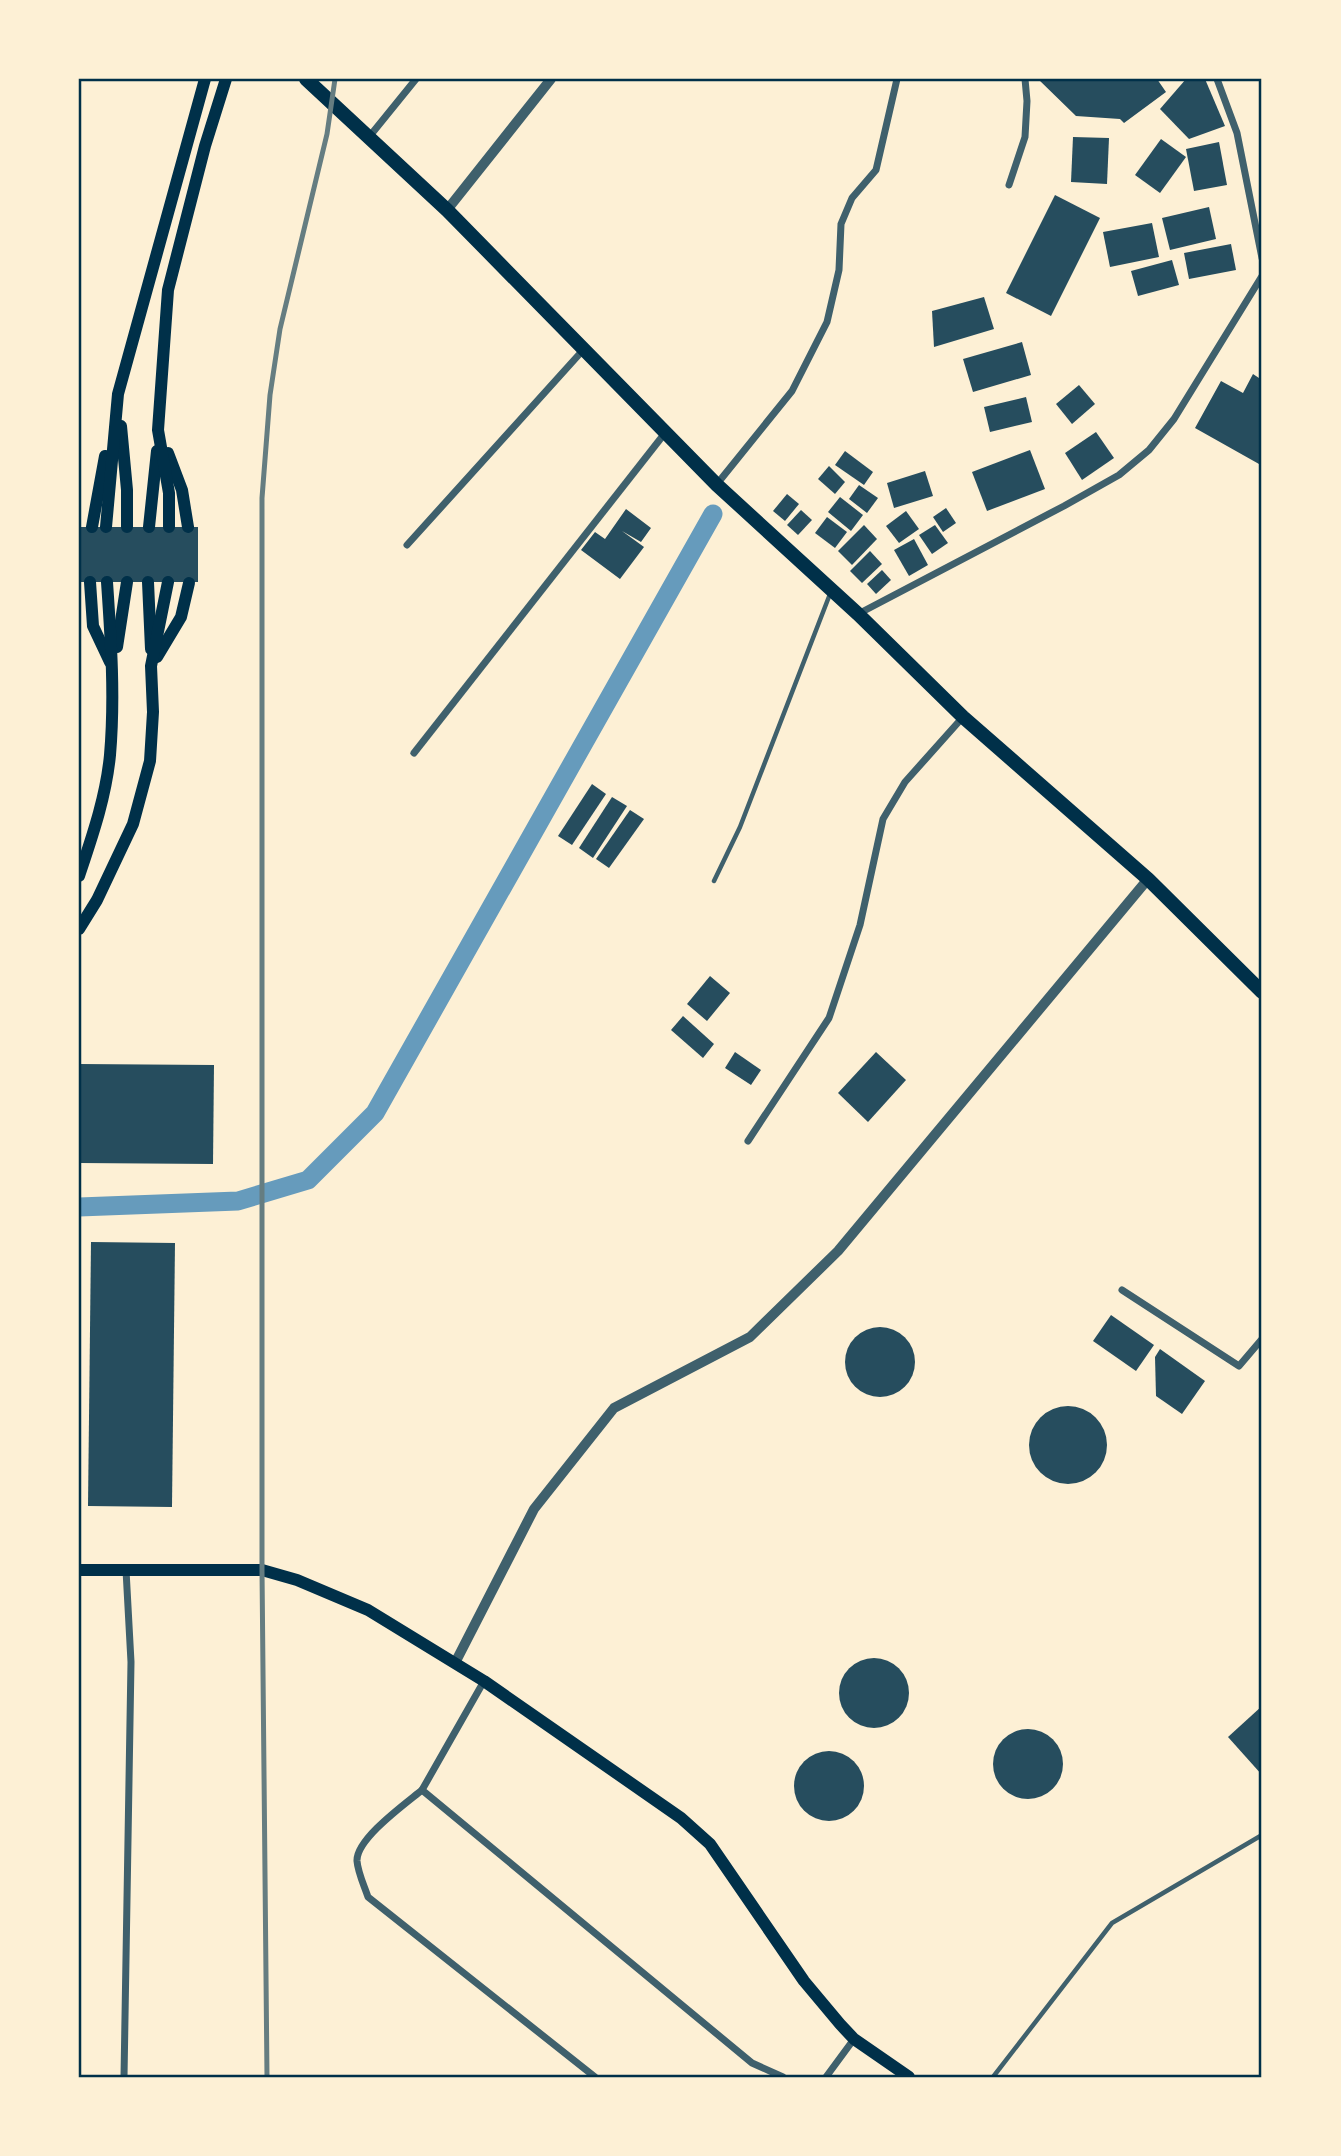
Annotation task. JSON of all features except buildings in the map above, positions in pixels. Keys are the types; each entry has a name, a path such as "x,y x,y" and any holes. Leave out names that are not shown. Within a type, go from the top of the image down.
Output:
{"main road":[{"path":"92,527 118,394 205,79"},
{"path":"149,527 168,290 205,146 226,79"},
{"path":"306,79 447,210 717,485 858,614 962,717 1148,879 1262,992"},
{"path":"106,527 118,394"},
{"path":"118,394 127,490 127,527"},
{"path":"158,430 183,490 188,527"},
{"path":"158,430 169,493 169,527"},
{"path":"90,582 93,626 113,668"},
{"path":"79,876 98,817 110,757 113,668 107,582"},
{"path":"113,668 127,582"},
{"path":"79,929 97,900 133,824 150,761 153,712 148,582"},
{"path":"151,666 168,582"},
{"path":"151,666 181,617 190,583"},
{"path":"79,1570 262,1570 296,1580 368,1610 455,1663 681,1818 709,1844 804,1980 854,2039 909,2077"}],"street":[{"path":"369,138 416,79"},
{"path":"447,210 551,79"},
{"path":"717,485 792,391 827,322 839,270 841,224 852,198 876,170 897,79"},
{"path":"1009,185 1025,137 1025,79"},
{"path":"1217,79 1237,133 1262,258"},
{"path":"858,614 1075,500 1119,475 1149,450 1174,419 1262,276"},
{"path":"407,545 585,349"},
{"path":"414,753 666,432"},
{"path":"748,1141 829,1018 860,925 883,819 905,782 962,717"},
{"path":"455,1663 534,1509 614,1408 750,1337 838,1251 1148,879"},
{"path":"1122,1290 1239,1366 1262,1339"},
{"path":"124,2077 131,1662 126,1570"},
{"path":"484,1681 422,1790 365,1839 356,1857 359,1874 368,1897 595,2077"},
{"path":"422,1790 752,2063 783,2077"},
{"path":"826,2077 854,2039"}],"lane":[{"path":"713,881 740,827 832,590"},
{"path":"993,2077 1112,1923 1262,1835"}],"waterway":[{"path":"79,1207 238,1201 308,1180 375,1113 713,514"}],"railway":[{"path":"267,2077 262,1570 262,498 270,395 280,329 327,134 335,79"}]}
